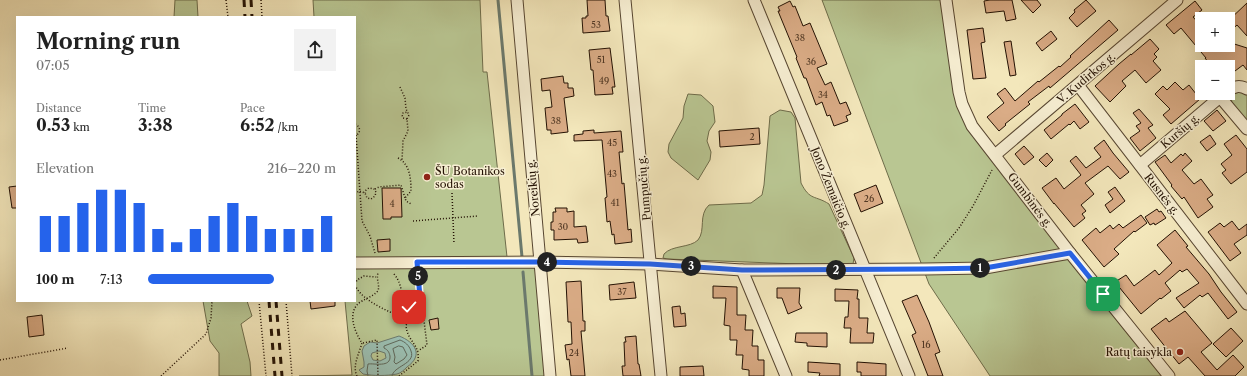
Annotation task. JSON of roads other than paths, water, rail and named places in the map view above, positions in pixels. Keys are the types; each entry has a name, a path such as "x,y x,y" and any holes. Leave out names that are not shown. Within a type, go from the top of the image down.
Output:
{"street":[{"name":"Noreikių g.","path":"517,0 550,376"},
{"name":"Pumpučių g.","path":"625,0 661,376"},
{"name":"Jono Žemaičio g.","path":"754,0 909,376"},
{"name":"Gumbinės g.","path":"946,0 962,104 972,126 1070,253 1169,376"},
{"name":"V. Kudirkos g.","path":"995,155 1177,0"},
{"name":"Rusnės g.","path":"1078,84 1247,304"},
{"path":"1235,87 1238,86 1247,89"},
{"name":"Kuršių g.","path":"1140,165 1217,100"},
{"path":"1228,100 1247,129"},
{"path":"356,263 381,267 417,262 539,262 650,264 742,270 865,270 985,268 1070,253"},
{"path":"742,270 786,376"}],"water":[{"path":"399,336 413,345 416,354 415,358 404,370 397,374 380,376 363,374 359,370 364,367 362,351 364,346 370,342 377,343","holes":["379,351 385,353 386,358 380,361 373,360 371,356 372,353"]}],"waterway":[{"path":"498,0 522,257"},
{"path":"523,272 532,376"}],"railway":[{"path":"244,0 245,16"},
{"path":"251,0 252,16"},
{"path":"269,302 275,376"},
{"path":"276,302 282,376"}],"place":[{"name":"ŠU Botanikos sodas","path":"427,177"},
{"name":"Ratų taisykla","path":"1180,352"}]}
